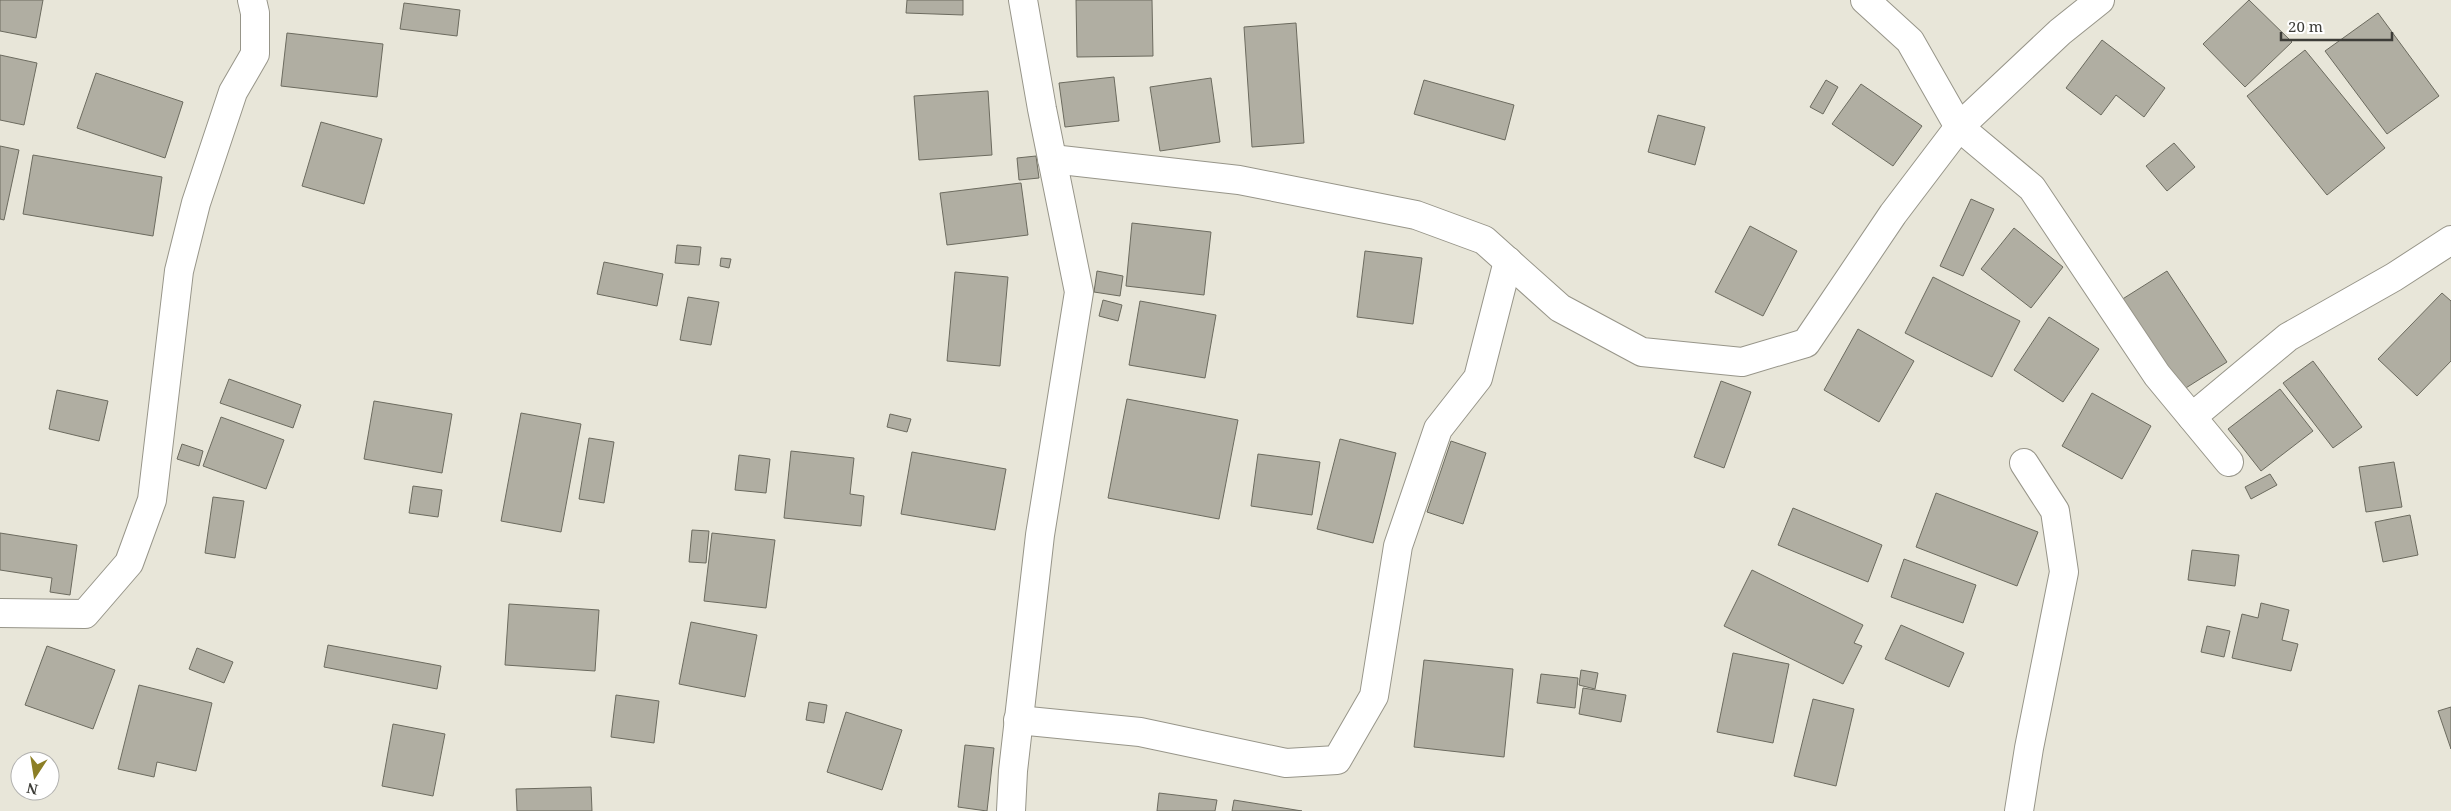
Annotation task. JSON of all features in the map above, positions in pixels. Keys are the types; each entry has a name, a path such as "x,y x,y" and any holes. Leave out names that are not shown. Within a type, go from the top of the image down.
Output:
{"street":[{"path":"0,613 85,614 129,563 152,500 179,271 196,203 233,92 254,54 255,13 252,0"},
{"path":"1010,811 1018,720 1040,535 1079,292 1023,0"},
{"path":"1865,0 1910,41 1959,127 2032,188 2157,375 2229,462"},
{"path":"1052,159 1239,180 1416,215 1484,240 1560,308 1642,352 1742,362 1806,343 1893,214 1959,127 2060,32 2100,0"},
{"path":"2192,417 2288,336 2394,277 2451,240"},
{"path":"1018,720 1140,732 1286,763 1338,760 1374,696 1398,546 1438,429 1478,378 1508,261"},
{"path":"2019,811 2029,748 2064,572 2055,511 2024,463"}],"building":[{"path":"0,0 43,0 36,38 0,31"},
{"path":"907,0 963,0 963,15 906,13"},
{"path":"1076,0 1152,0 1153,56 1077,57"},
{"path":"2249,0 2292,42 2245,87 2203,44"},
{"path":"404,3 460,10 457,36 400,29"},
{"path":"2378,13 2439,96 2387,134 2325,51"},
{"path":"1296,23 1304,143 1252,147 1244,27"},
{"path":"287,33 383,44 377,97 281,86"},
{"path":"2102,40 2165,88 2144,117 2116,95 2101,115 2066,88"},
{"path":"2305,50 2385,148 2327,195 2247,96"},
{"path":"0,55 37,63 24,125 0,120"},
{"path":"96,73 183,102 165,158 77,128"},
{"path":"1114,77 1119,121 1065,127 1059,83"},
{"path":"1211,78 1220,142 1160,151 1150,87"},
{"path":"1424,80 1514,105 1505,140 1414,114"},
{"path":"1826,80 1838,87 1823,114 1810,107"},
{"path":"1861,84 1922,126 1893,166 1832,124"},
{"path":"988,91 992,155 919,160 914,96"},
{"path":"1658,115 1705,127 1695,165 1648,152"},
{"path":"321,122 382,139 364,204 302,186"},
{"path":"2174,143 2195,167 2167,191 2146,166"},
{"path":"0,146 19,150 4,220 0,219"},
{"path":"33,155 162,177 153,236 23,214"},
{"path":"1036,156 1039,178 1019,180 1017,158"},
{"path":"1021,183 1028,235 947,245 940,193"},
{"path":"1971,199 1994,209 1963,276 1940,266"},
{"path":"1132,223 1211,232 1204,295 1126,286"},
{"path":"1750,226 1797,251 1763,316 1715,292"},
{"path":"2014,228 2063,267 2031,308 1981,269"},
{"path":"677,245 701,247 699,265 675,263"},
{"path":"1365,251 1422,258 1413,324 1357,317"},
{"path":"721,258 731,259 729,268 720,266"},
{"path":"604,262 663,274 657,306 597,294"},
{"path":"1097,271 1123,276 1120,296 1094,292"},
{"path":"2167,271 2227,362 2181,391 2121,300"},
{"path":"955,272 1008,277 1000,366 947,361"},
{"path":"1933,277 2020,321 1992,377 1905,333"},
{"path":"2442,293 2451,301 2451,361 2417,396 2378,359"},
{"path":"688,297 719,302 711,345 680,340"},
{"path":"1103,300 1122,305 1118,321 1099,316"},
{"path":"1140,301 1216,315 1205,378 1129,365"},
{"path":"2049,317 2099,349 2063,402 2014,370"},
{"path":"1858,329 1914,361 1879,422 1824,390"},
{"path":"2313,361 2362,427 2333,448 2283,383"},
{"path":"229,379 301,405 293,428 220,403"},
{"path":"1721,381 1751,392 1724,468 1694,457"},
{"path":"2280,389 2313,431 2261,471 2228,429"},
{"path":"57,390 108,401 99,441 49,429"},
{"path":"2092,393 2151,426 2122,479 2062,446"},
{"path":"1127,399 1238,420 1219,519 1108,498"},
{"path":"374,401 452,414 442,473 364,459"},
{"path":"521,413 581,424 561,532 501,521"},
{"path":"890,414 911,419 907,432 887,427"},
{"path":"221,417 284,440 266,489 203,466"},
{"path":"589,438 614,442 604,503 579,499"},
{"path":"1340,439 1396,453 1373,543 1317,529"},
{"path":"1451,441 1486,453 1463,524 1427,512"},
{"path":"182,444 203,451 199,466 177,459"},
{"path":"791,451 854,458 850,494 864,496 861,526 784,518"},
{"path":"912,452 1006,469 995,530 901,514"},
{"path":"1258,454 1320,462 1312,515 1251,506"},
{"path":"739,455 770,459 766,493 735,490"},
{"path":"2394,462 2402,507 2366,512 2359,467"},
{"path":"2270,474 2277,485 2251,499 2245,487"},
{"path":"413,486 442,490 438,517 409,513"},
{"path":"1936,493 2038,532 2017,586 1916,547"},
{"path":"213,497 244,501 235,558 205,553"},
{"path":"1793,508 1882,545 1868,582 1778,545"},
{"path":"2410,515 2418,555 2383,562 2375,522"},
{"path":"692,530 709,531 706,563 689,562"},
{"path":"0,533 77,545 70,595 50,592 52,578 0,570"},
{"path":"712,533 775,540 766,608 704,601"},
{"path":"2192,550 2239,555 2235,586 2188,580"},
{"path":"1904,559 1976,585 1963,623 1891,597"},
{"path":"1752,570 1863,625 1854,643 1862,646 1843,684 1724,626"},
{"path":"2261,603 2289,610 2282,640 2298,644 2291,671 2232,658 2242,614 2258,618"},
{"path":"509,604 599,610 595,671 505,665"},
{"path":"691,622 757,635 745,697 679,684"},
{"path":"1901,625 1964,653 1949,687 1885,659"},
{"path":"2207,626 2230,631 2224,657 2201,652"},
{"path":"328,645 441,666 437,689 324,667"},
{"path":"47,646 115,670 93,729 25,705"},
{"path":"197,648 233,662 224,683 189,669"},
{"path":"1733,653 1789,664 1773,743 1717,732"},
{"path":"1424,660 1513,669 1504,757 1414,747"},
{"path":"1581,670 1598,673 1595,689 1579,685"},
{"path":"1541,674 1578,678 1575,708 1537,703"},
{"path":"139,685 212,703 196,771 157,762 154,777 118,769"},
{"path":"1583,688 1626,695 1621,722 1579,714"},
{"path":"616,695 659,701 654,743 611,737"},
{"path":"1813,699 1854,709 1836,786 1794,776"},
{"path":"809,702 827,705 824,723 806,720"},
{"path":"2451,707 2451,749 2438,711"},
{"path":"846,712 902,730 882,790 827,772"},
{"path":"393,724 445,734 433,796 382,786"},
{"path":"965,745 994,748 987,811 958,807"},
{"path":"591,787 592,811 517,811 516,789"},
{"path":"1159,793 1217,800 1215,811 1157,811"},
{"path":"1234,800 1302,811 1232,811"}]}
